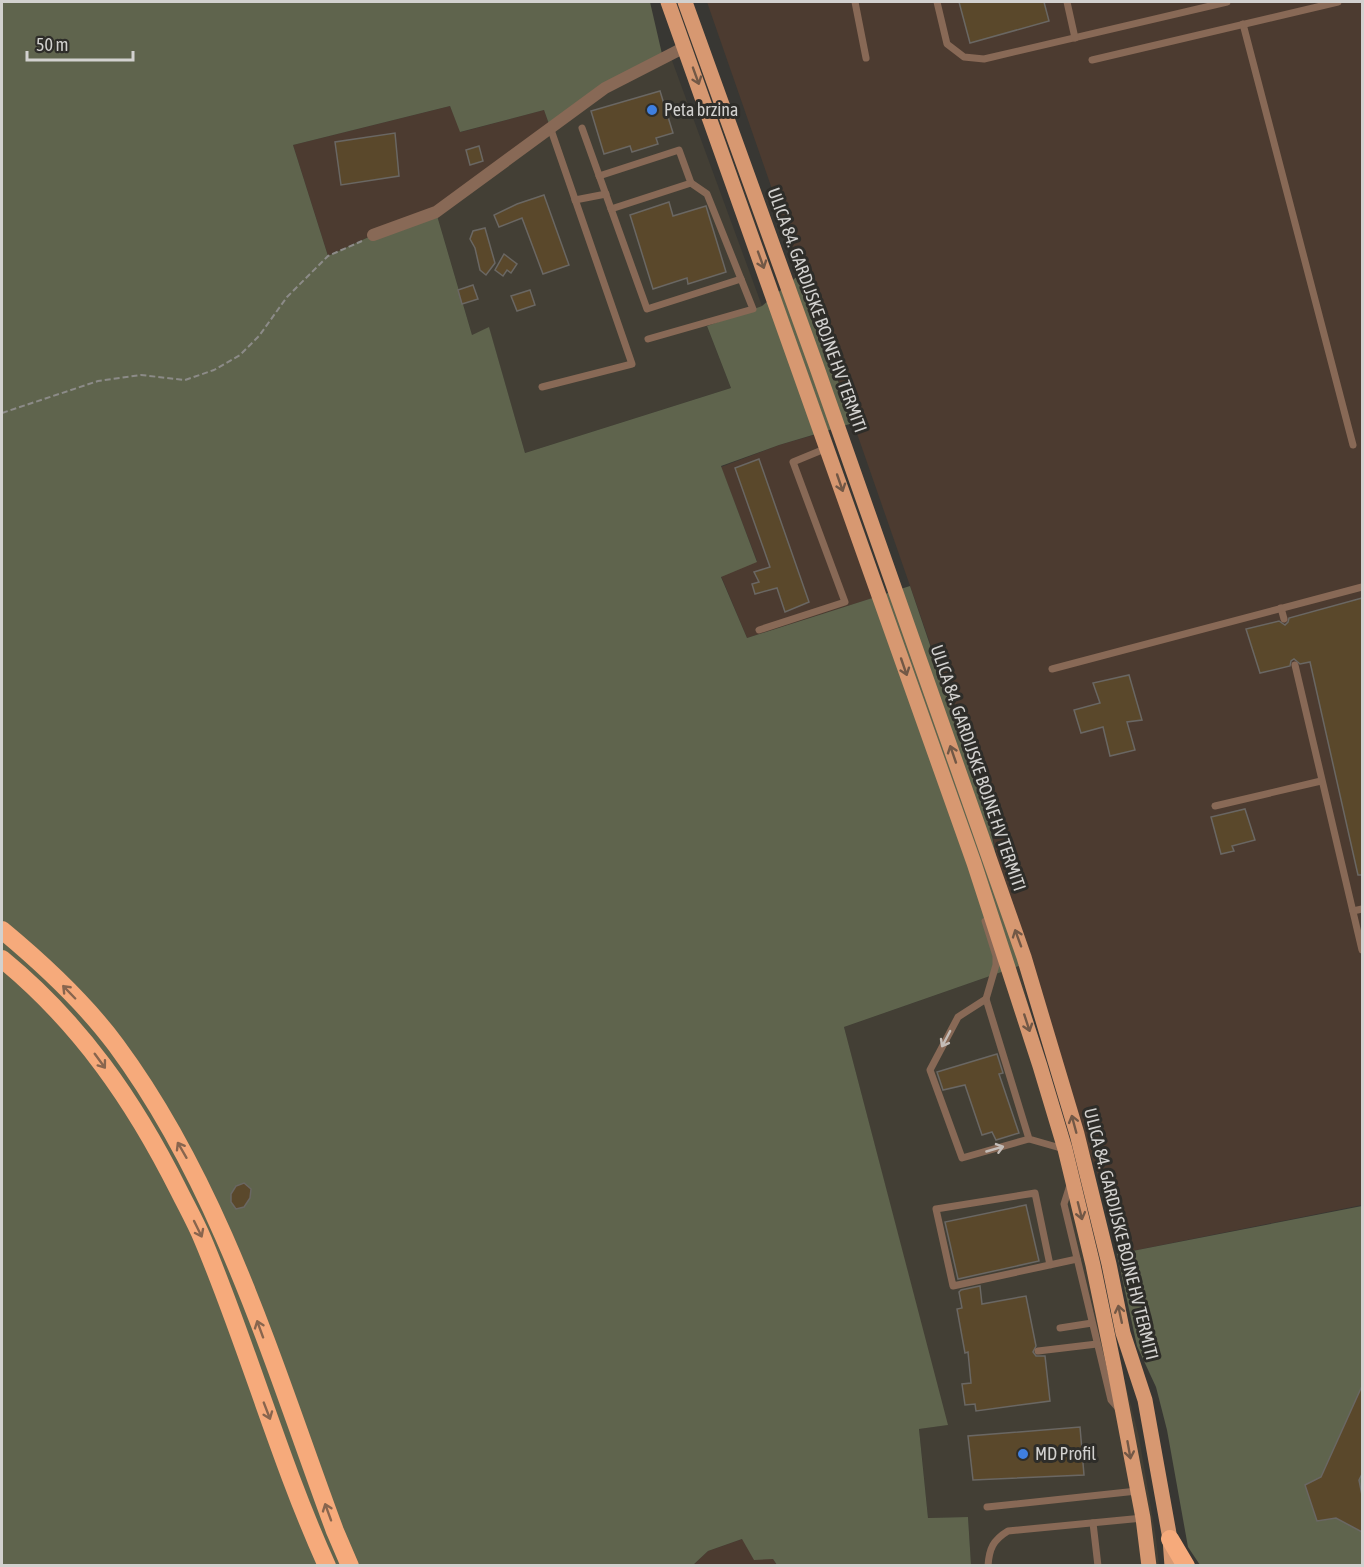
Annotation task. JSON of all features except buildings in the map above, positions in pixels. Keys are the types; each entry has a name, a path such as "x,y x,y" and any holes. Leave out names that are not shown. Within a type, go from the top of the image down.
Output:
{"highway":[{"path":"2,930 34,957 89,1013 116,1045 152,1098 190,1165 252,1305 350,1566"},
{"path":"2,959 29,981 68,1021 97,1056 139,1116 165,1162 202,1239 327,1566"},
{"path":"1170,1539 1186,1566"}],"main road":[{"name":"ULICA 84. GARDIJSKE BOJNE HV TERMITI","path":"668,2 686,47 963,834 1008,965 1065,1149 1093,1265 1123,1413 1143,1518 1149,1566"},
{"name":"ULICA 84. GARDIJSKE BOJNE HV TERMITI","path":"685,2 816,365 1024,957 1071,1112 1098,1214 1124,1333 1145,1401 1170,1539 1172,1566"}],"street":[{"path":"373,236 436,212 605,88 686,47"}],"lane":[{"path":"855,2 866,58"},
{"path":"936,2 947,44 964,57 984,59 1227,2"},
{"path":"1067,2 1075,38"},
{"path":"1092,60 1338,2"},
{"path":"1243,24 1353,445"},
{"path":"542,387 632,363 550,127"},
{"path":"582,128 647,309 741,279"},
{"path":"599,176 679,150 691,183 707,194 753,309 648,339"},
{"path":"611,209 691,183"},
{"path":"575,200 606,194"},
{"path":"759,630 845,602 793,462 827,448"},
{"path":"1052,669 1362,587"},
{"path":"1281,608 1284,619"},
{"path":"1295,665 1362,950"},
{"path":"1215,806 1321,781"},
{"path":"963,834 969,866 996,956 996,965 986,999 1029,1139"},
{"path":"1353,911 1362,909"},
{"path":"986,999 958,1017 930,1070 962,1158 1029,1139 1065,1149"},
{"path":"1072,1176 1065,1204 1111,1400 1123,1413"},
{"path":"1050,1265 1035,1193 936,1209 953,1286 1050,1265 1077,1259"},
{"path":"1060,1328 1092,1323"},
{"path":"1038,1351 1097,1344"},
{"path":"987,1507 1137,1491"},
{"path":"988,1566 992,1544 1008,1531 1143,1518"},
{"path":"1093,1523 1098,1566"}],"path":[{"path":"2,413 98,381 141,375 185,380 214,370 240,355 260,336 287,297 328,256 373,236"}],"shaded area":[{"path":"707,2 1362,2 1362,1205 1127,1252 1019,966 988,813"},
{"path":"670,55 762,306 707,326 731,388 525,453 489,328 472,335 436,212 550,127"},
{"path":"450,106 461,132 544,110 550,127 436,212 373,235 328,256 293,145"},
{"path":"814,435 873,598 747,638 721,576 757,561 721,467 779,445"},
{"path":"1019,966 1139,1437 1159,1565 971,1565 968,1517 928,1518 919,1429 947,1425 844,1027"},
{"path":"742,1539 773,1559 777,1565 692,1566 708,1551"}],"green space":[{"path":"2,2 650,2 662,54 550,127 544,110 460,132 450,106 293,145 328,256 373,235 436,212 472,335 489,327 525,453 731,388 707,326 762,306 800,274 853,423 779,445 721,466 757,562 721,577 747,638 910,586 987,813 1019,966 844,1027 948,1425 919,1429 928,1518 968,1517 971,1565 777,1565 773,1559 754,1560 742,1539 708,1551 692,1566 2,1565"},
{"path":"1362,1206 1362,1565 1200,1565 1188,1547 1167,1430 1156,1387 1137,1346 1117,1254"}],"place":[{"name":"Peta brzina","path":"652,110"},
{"name":"MD Profil","path":"1023,1454"}]}
